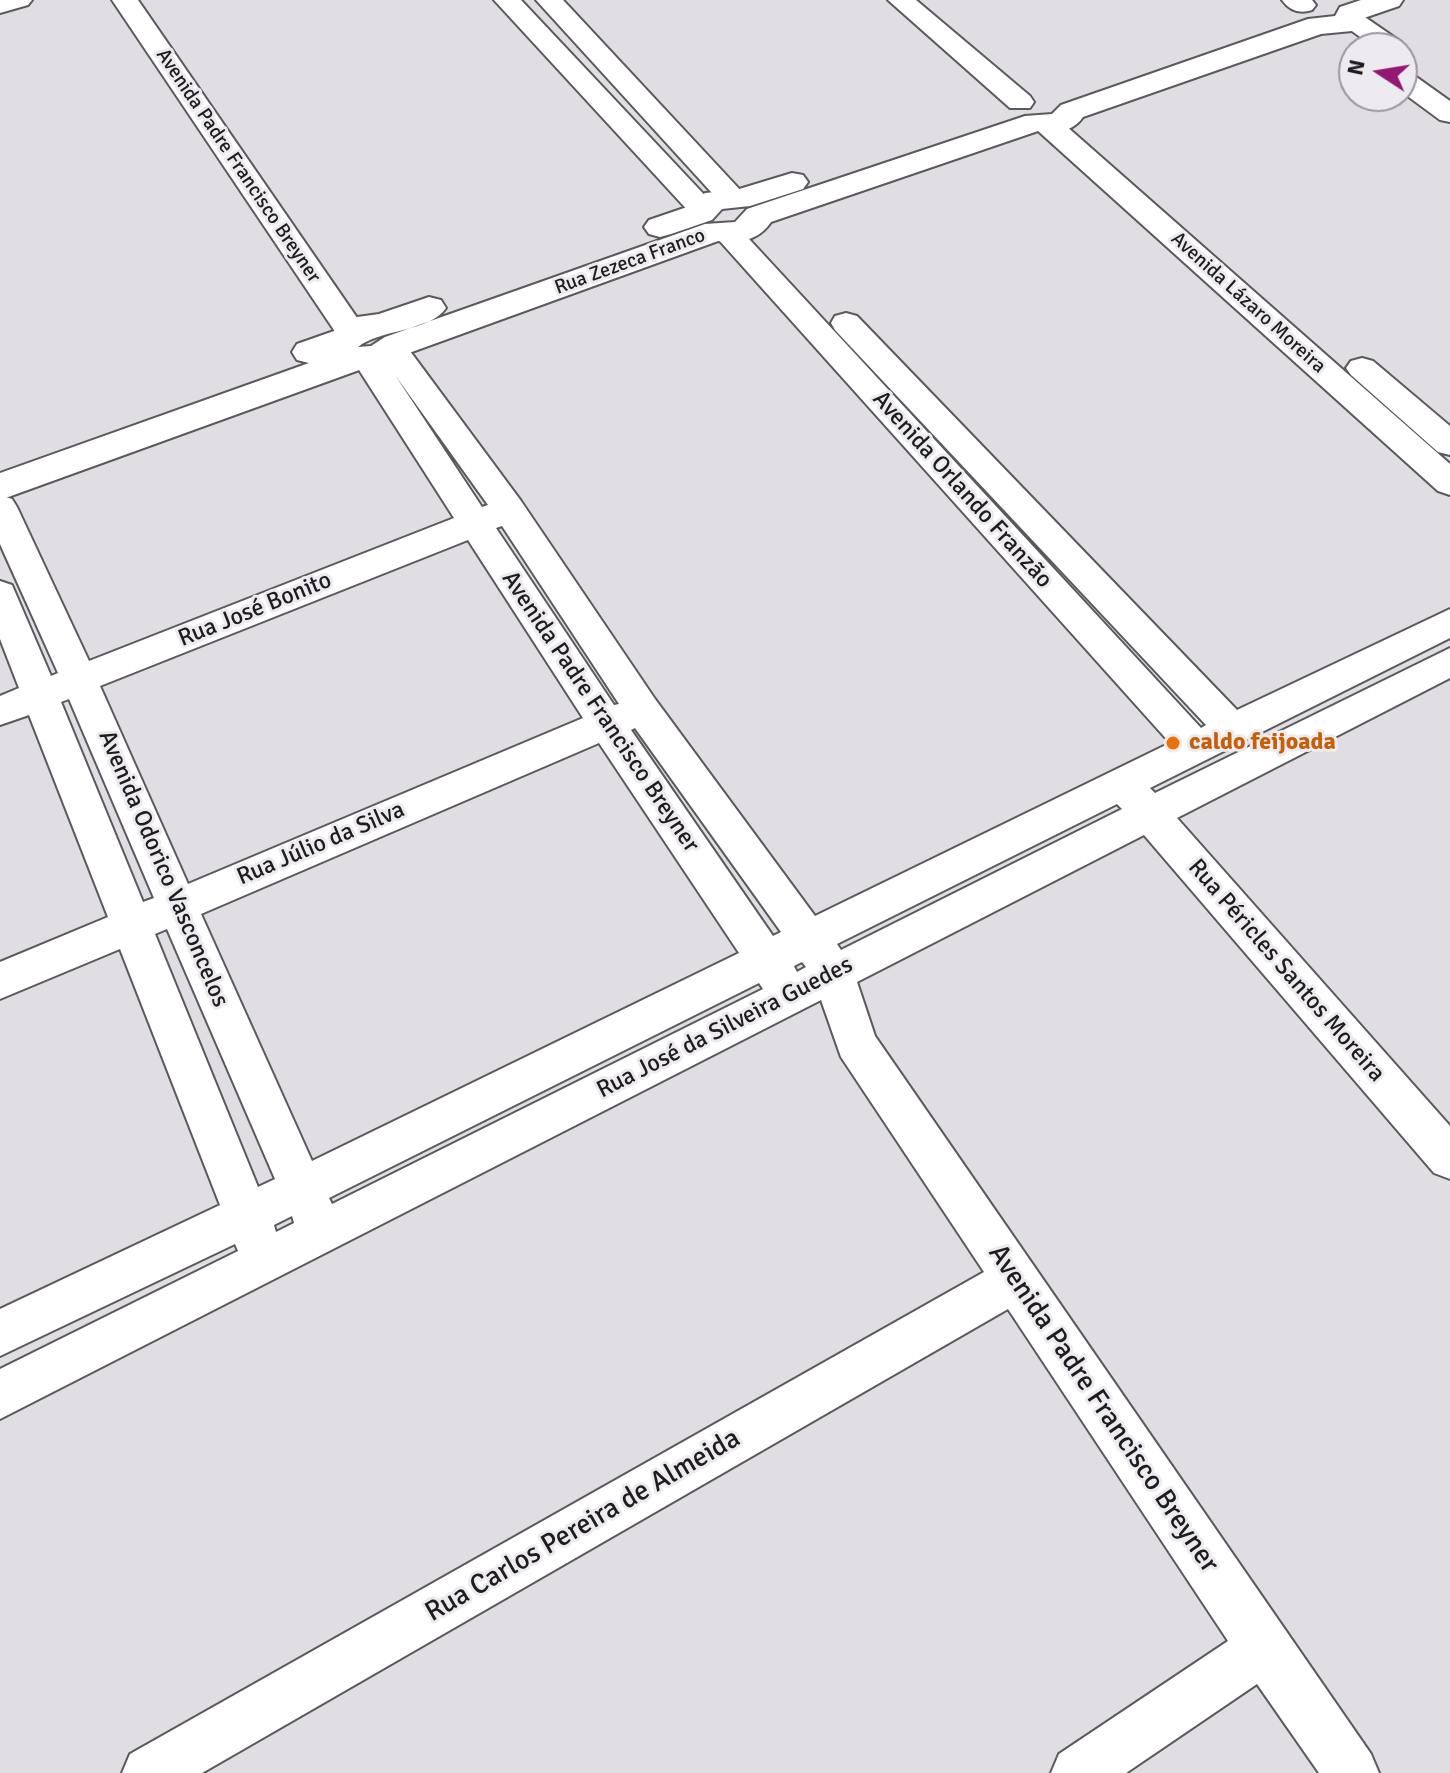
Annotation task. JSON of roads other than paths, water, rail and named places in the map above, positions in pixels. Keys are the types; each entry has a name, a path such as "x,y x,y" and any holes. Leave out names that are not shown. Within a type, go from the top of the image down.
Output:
{"street":[{"path":"0,5 19,0"},
{"name":"Avenida Padre Francisco Breyner","path":"125,0 371,341 509,510 642,709 833,972 856,1044 1264,1648 1352,1773"},
{"name":"Avenida Padre Francisco Breyner","path":"156,0 371,341 475,523 607,725 790,994 856,1044"},
{"name":"Avenida Orlando Franzão","path":"507,0 729,216 1232,729"},
{"name":"Avenida Lázaro Moreira","path":"901,0 1045,107 1450,444"},
{"name":"Avenida Lázaro Moreira","path":"932,0 1450,483"},
{"name":"Rua Zezeca Franco","path":"0,481 371,341 1323,9 1389,0"},
{"path":"527,22 555,6"},
{"name":"Avenida Orlando Franzão","path":"555,6 729,216 1196,747"},
{"path":"1323,9 1344,32"},
{"path":"1323,9 1364,32"},
{"path":"1418,66 1450,89"},
{"path":"1418,91 1450,114"},
{"name":"Avenida Odorico Vasconcelos","path":"0,481 176,904 322,1233"},
{"name":"Rua José Bonito","path":"0,711 509,510"},
{"name":"Avenida Odorico Vasconcelos","path":"0,594 266,1263"},
{"name":"Rua José da Silveira Guedes","path":"0,1333 246,1216 808,937 1135,798 1436,664 1450,622"},
{"name":"Rua José da Silveira Guedes","path":"0,1395 266,1263 833,972 1135,798 1196,747 1232,729 1436,664"},
{"name":"Rua Júlio da Silva","path":"0,981 642,709"},
{"name":"Rua Péricles Santos Moreira","path":"1135,798 1450,1158"},
{"name":"Rua Carlos Pereira de Almeida","path":"149,1773 1016,1279"},
{"path":"1078,1773 1264,1648"}],"place":[{"name":"caldo feijoada","path":"1173,743"}]}
